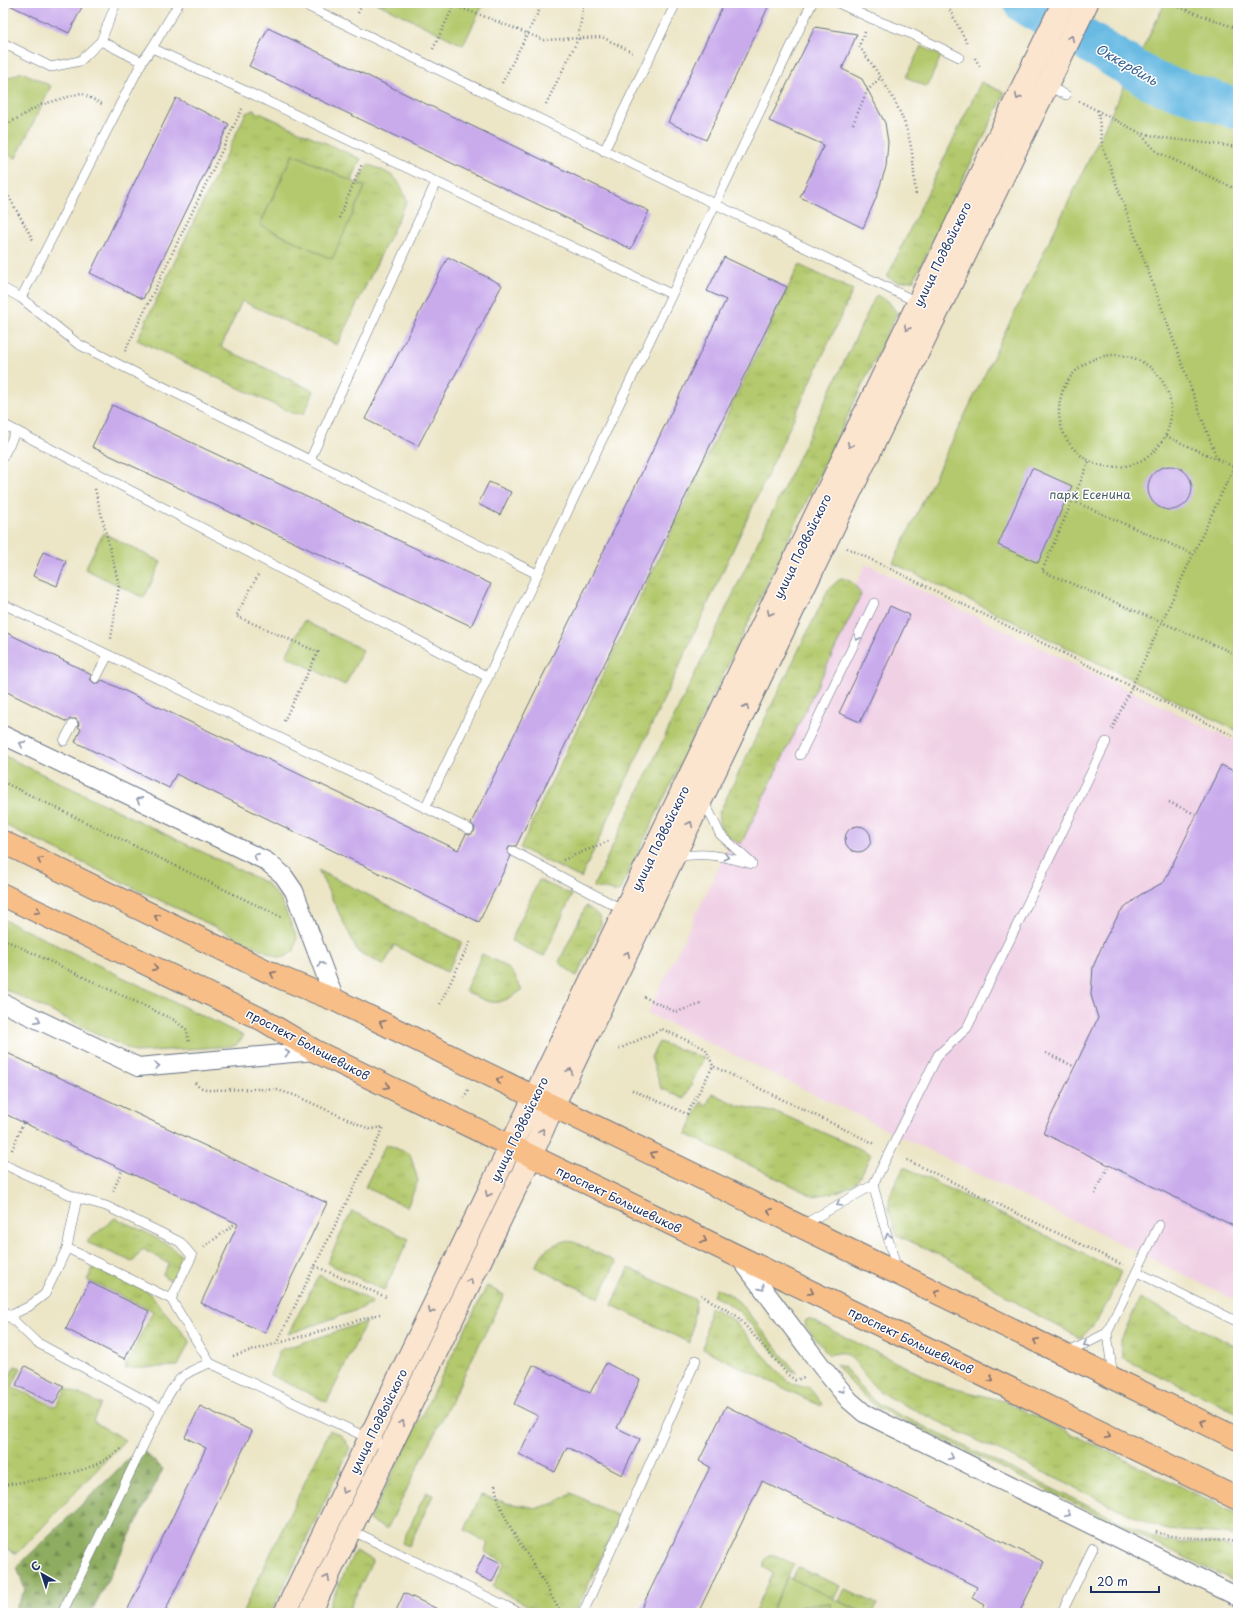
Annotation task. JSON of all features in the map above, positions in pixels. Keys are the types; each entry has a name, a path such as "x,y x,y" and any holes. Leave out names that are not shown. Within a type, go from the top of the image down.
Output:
{"main road":[{"path":"3,842 279,977 335,1000 544,1101 1238,1439"},
{"name":"проспект Большевиков","path":"3,894 263,1020 315,1051 1238,1499"}],"street":[{"path":"1041,74 1063,3"},
{"path":"1041,74 1087,3"},
{"name":"улица Подвойского","path":"310,1613 369,1438 511,1146 544,1101 1041,74"},
{"name":"улица Подвойского","path":"664,853 702,798 811,551"},
{"path":"3,735 266,861 283,875 294,891 335,1000"},
{"path":"3,1003 138,1067 315,1051"},
{"name":"улица Подвойского","path":"285,1613 389,1448 531,1156 544,1101"},
{"path":"738,1257 822,1367 849,1400 864,1413 1238,1597"}],"lane":[{"path":"3,43 51,67 80,61 101,41 116,3"},
{"path":"21,298 142,62 179,3"},
{"path":"301,3 714,205 928,307"},
{"path":"604,151 676,3"},
{"path":"425,808 812,3"},
{"path":"838,3 870,18 912,34 959,57"},
{"path":"101,41 142,62"},
{"path":"152,48 250,92 671,294"},
{"path":"1041,74 1066,95"},
{"path":"310,460 436,182"},
{"path":"3,288 21,298 78,344 537,574"},
{"path":"3,424 488,677"},
{"path":"3,457 16,431"},
{"path":"800,755 874,603"},
{"path":"3,604 469,829"},
{"path":"96,678 108,655"},
{"path":"64,741 73,724"},
{"path":"800,1226 873,1185 938,1056 967,1028 1106,742"},
{"path":"664,853 716,855 752,864 720,834 702,798"},
{"path":"513,851 634,916"},
{"path":"4,1164 77,1198 106,1206 180,1242 192,1256 171,1299"},
{"path":"873,1185 898,1274"},
{"path":"77,1198 67,1248 45,1294 28,1307 5,1315 36,1342 161,1409"},
{"path":"1114,1379 1107,1333 1159,1225"},
{"path":"67,1248 171,1299 210,1363 389,1448"},
{"path":"1137,1272 1238,1322"},
{"path":"1065,1355 1107,1333"},
{"path":"583,1613 696,1360"},
{"path":"62,1613 174,1384 191,1370 210,1363"},
{"path":"340,1524 520,1613"},
{"path":"1059,1613 1063,1610 1093,1548"}],"path":[{"path":"446,3 544,40 602,38 649,61"},
{"path":"494,97 528,35 543,3"},
{"path":"539,119 578,39 584,3"},
{"path":"946,3 970,48"},
{"path":"1168,3 1238,29"},
{"path":"440,34 454,5"},
{"path":"870,18 859,46 880,77 904,121 911,147 916,196"},
{"path":"973,54 980,67"},
{"path":"853,124 867,91 880,77"},
{"path":"119,364 250,92"},
{"path":"3,127 40,105 81,93 116,112"},
{"path":"1066,95 1098,110 1140,133 1164,138 1238,147"},
{"path":"1098,110 1102,145 1217,459"},
{"path":"1140,133 1157,152 1238,190"},
{"path":"338,218 368,149"},
{"path":"3,186 42,256"},
{"path":"1115,354 1134,358 1150,367 1163,381 1170,399 1171,418 1166,436 1155,450 1141,461 1124,467 1106,467 1090,462 1074,451 1063,435 1058,417 1060,398 1067,381 1080,366 1096,357 1115,354"},
{"path":"1166,436 1234,466"},
{"path":"1106,742 1238,458"},
{"path":"1090,462 1042,571 1238,655"},
{"path":"90,470 119,586 108,655"},
{"path":"1073,501 1193,554"},
{"path":"844,547 1238,738"},
{"path":"265,560 236,616 318,652 277,736"},
{"path":"3,782 308,930"},
{"path":"1169,802 1197,815"},
{"path":"543,868 609,841"},
{"path":"440,1004 471,940"},
{"path":"644,997 676,1012 702,1004"},
{"path":"619,1049 662,1029 706,1048 714,1066 877,1145"},
{"path":"1046,1053 1075,1067"},
{"path":"632,1090 688,1114 714,1066"},
{"path":"464,1098 469,1087"},
{"path":"4,1164 23,1123"},
{"path":"276,1344 384,1127"},
{"path":"908,1160 1137,1272"},
{"path":"1095,1194 1109,1165"},
{"path":"106,1206 122,1170"},
{"path":"192,1256 236,1223"},
{"path":"315,1266 388,1298"},
{"path":"701,1295 737,1316 795,1380 802,1379 822,1367"},
{"path":"210,1363 380,1314"},
{"path":"3,1485 73,1474 95,1466 115,1455 125,1446"},
{"path":"495,1484 497,1498 515,1538 534,1566 561,1613"},
{"path":"1149,1530 1166,1535 1225,1539 1238,1543"}],"shaded area":[{"path":"866,564 1238,743 1238,1301 648,1013"}],"green space":[{"path":"377,3 484,3 463,45"},
{"name":"парк Есенина","path":"1165,3 1238,3 1238,731 893,563"},
{"path":"921,46 941,56 927,87 906,77"},
{"path":"22,72 51,86 16,158 3,152 3,80"},
{"path":"981,82 1005,93 914,280 898,282 887,277"},
{"path":"253,110 361,159 351,181 293,154 260,225 331,258 365,187 358,183 368,164 393,176 404,192 407,201 337,345 242,301 221,347 314,391 304,414 292,413 137,340 246,113"},
{"path":"293,154 365,187 332,259 260,225"},
{"path":"799,265 853,290 581,878 520,848"},
{"path":"876,295 888,301 897,313 619,892 593,887"},
{"path":"103,533 161,562 144,598 85,569"},
{"path":"841,578 853,584 861,595 741,844 727,836 721,828 719,813 828,590"},
{"path":"304,621 363,650 345,685 286,656"},
{"path":"3,755 266,883 280,899 297,937 294,951 285,957 277,957 3,824"},
{"path":"318,870 462,942 447,972 394,945 384,965 358,952"},
{"path":"539,880 572,895 544,956 511,941"},
{"path":"586,906 598,915 601,924 577,976 559,962"},
{"path":"3,919 244,1036 235,1046 135,1052 3,988"},
{"path":"482,954 502,964 511,971 522,990 506,1000 499,1002 481,999 465,991"},
{"path":"659,1042 704,1058 684,1099 661,1088 651,1057"},
{"path":"712,1093 739,1106 779,1113 871,1154 860,1177 853,1184 837,1192 813,1196 686,1134 701,1102 707,1105"},
{"path":"386,1144 410,1154 418,1181 407,1207 365,1187"},
{"path":"904,1167 1121,1272 1105,1308 1088,1331 1080,1338 1028,1310 954,1262 897,1235 890,1215 889,1200 894,1186"},
{"path":"352,1211 409,1239 384,1290 327,1263"},
{"path":"115,1218 152,1236 179,1253 182,1258 181,1267 172,1280 166,1279 163,1274 169,1264 143,1249 133,1262 86,1242"},
{"path":"565,1241 574,1242 616,1262 599,1298 535,1267 546,1250"},
{"path":"93,1268 147,1291 190,1341 178,1366 124,1369 153,1311 87,1280"},
{"path":"629,1268 696,1300 690,1343 612,1305"},
{"path":"319,1275 370,1300 372,1303 371,1305 288,1334"},
{"path":"487,1286 504,1295 387,1529 369,1520"},
{"path":"716,1288 729,1294 739,1302 797,1373 790,1370 740,1312 729,1304 713,1296"},
{"path":"1140,1298 1238,1348 1238,1413 1122,1358 1121,1340"},
{"path":"710,1307 733,1320 786,1380 799,1386 808,1386 822,1404 821,1406 703,1349"},
{"path":"809,1319 944,1386 1004,1401 1238,1514 1238,1538 1225,1534 1167,1530 1150,1524 890,1398 874,1386 848,1355 841,1353 829,1355 806,1327 806,1320"},
{"path":"366,1322 327,1402 270,1375 280,1350"},
{"path":"836,1364 849,1372 863,1390 882,1406 1148,1535 1165,1541 1182,1543 1209,1542 1238,1549 1238,1583 880,1409 851,1383"},
{"path":"15,1366 21,1368 12,1387 56,1407 66,1388 101,1404 93,1421 125,1440 17,1554 3,1546 3,1383 5,1384"},
{"path":"330,1430 342,1436 350,1448 271,1613 242,1613"},
{"path":"140,1448 163,1469 91,1613 13,1613 25,1590 17,1567"},
{"path":"426,1492 433,1495 409,1546 402,1543"},
{"path":"571,1493 620,1517 575,1613 542,1613 493,1587 505,1562 485,1552 488,1543 465,1530 481,1495 507,1503 537,1508 555,1503"},
{"path":"355,1551 373,1560 347,1613 325,1613"},
{"path":"770,1556 777,1556 794,1564 770,1613 754,1613 773,1574 764,1567 765,1560"},
{"path":"798,1567 840,1586 834,1599 792,1579"},
{"path":"788,1577 864,1613 828,1613 831,1604 818,1603 803,1606 786,1613 770,1613"},
{"path":"845,1589 877,1604 873,1613 864,1613 839,1601"},
{"path":"818,1603 832,1604 829,1609 815,1613 786,1613 803,1606"}],"building":[{"path":"5,3 84,3 69,33"},
{"path":"724,3 770,3 706,140 668,122"},
{"path":"815,27 857,34 842,69 862,79 885,123 888,142 886,167 876,198 863,228 800,197 824,145 769,121"},
{"path":"268,28 649,211 631,249 249,66"},
{"path":"176,98 229,124 143,299 90,273"},
{"path":"448,257 502,285 418,446 365,419"},
{"path":"724,257 787,287 519,840 516,846 510,846 508,849 508,854 511,856 479,922 176,774 169,788 75,742 81,729 78,727 79,723 76,719 70,719 67,722 3,690 3,631 81,669 91,675 90,679 94,683 99,683 102,680 458,850 466,834 470,835 474,832 475,828 471,823 726,300 707,291"},
{"path":"112,405 491,584 471,626 92,447"},
{"path":"1166,466 1174,466 1186,472 1192,484 1192,492 1186,504 1174,510 1166,510 1154,504 1148,492 1148,484 1154,472"},
{"path":"1032,468 1072,486 1038,563 998,545"},
{"path":"489,482 511,492 500,515 478,504"},
{"path":"43,552 66,561 57,586 33,576"},
{"path":"890,606 910,615 860,722 839,713"},
{"path":"1221,765 1238,773 1238,1228 1043,1133 1098,1018 1091,995 1093,967 1105,939 1120,912 1140,895 1164,882"},
{"path":"858,826 867,830 871,839 867,848 858,852 849,848 845,839 849,830"},
{"path":"3,1051 327,1203 265,1333 201,1303 238,1224 3,1113"},
{"path":"89,1282 149,1311 125,1359 66,1329"},
{"path":"606,1363 640,1380 617,1428 640,1439 622,1475 567,1447 555,1472 519,1454 538,1416 514,1404 533,1365 590,1393"},
{"path":"25,1366 64,1386 54,1404 16,1385"},
{"path":"200,1406 252,1431 164,1613 126,1613 206,1448 185,1437"},
{"path":"726,1406 1044,1562 1019,1613 981,1613 985,1605 972,1598 977,1587 762,1481 698,1613 639,1613 710,1467 699,1461"},
{"path":"484,1555 501,1563 492,1582 475,1574"},
{"path":"404,1593 446,1613 395,1613"}],"waterway":[{"name":"Оккервиль","path":"1024,3 1155,82 1238,109"}]}
